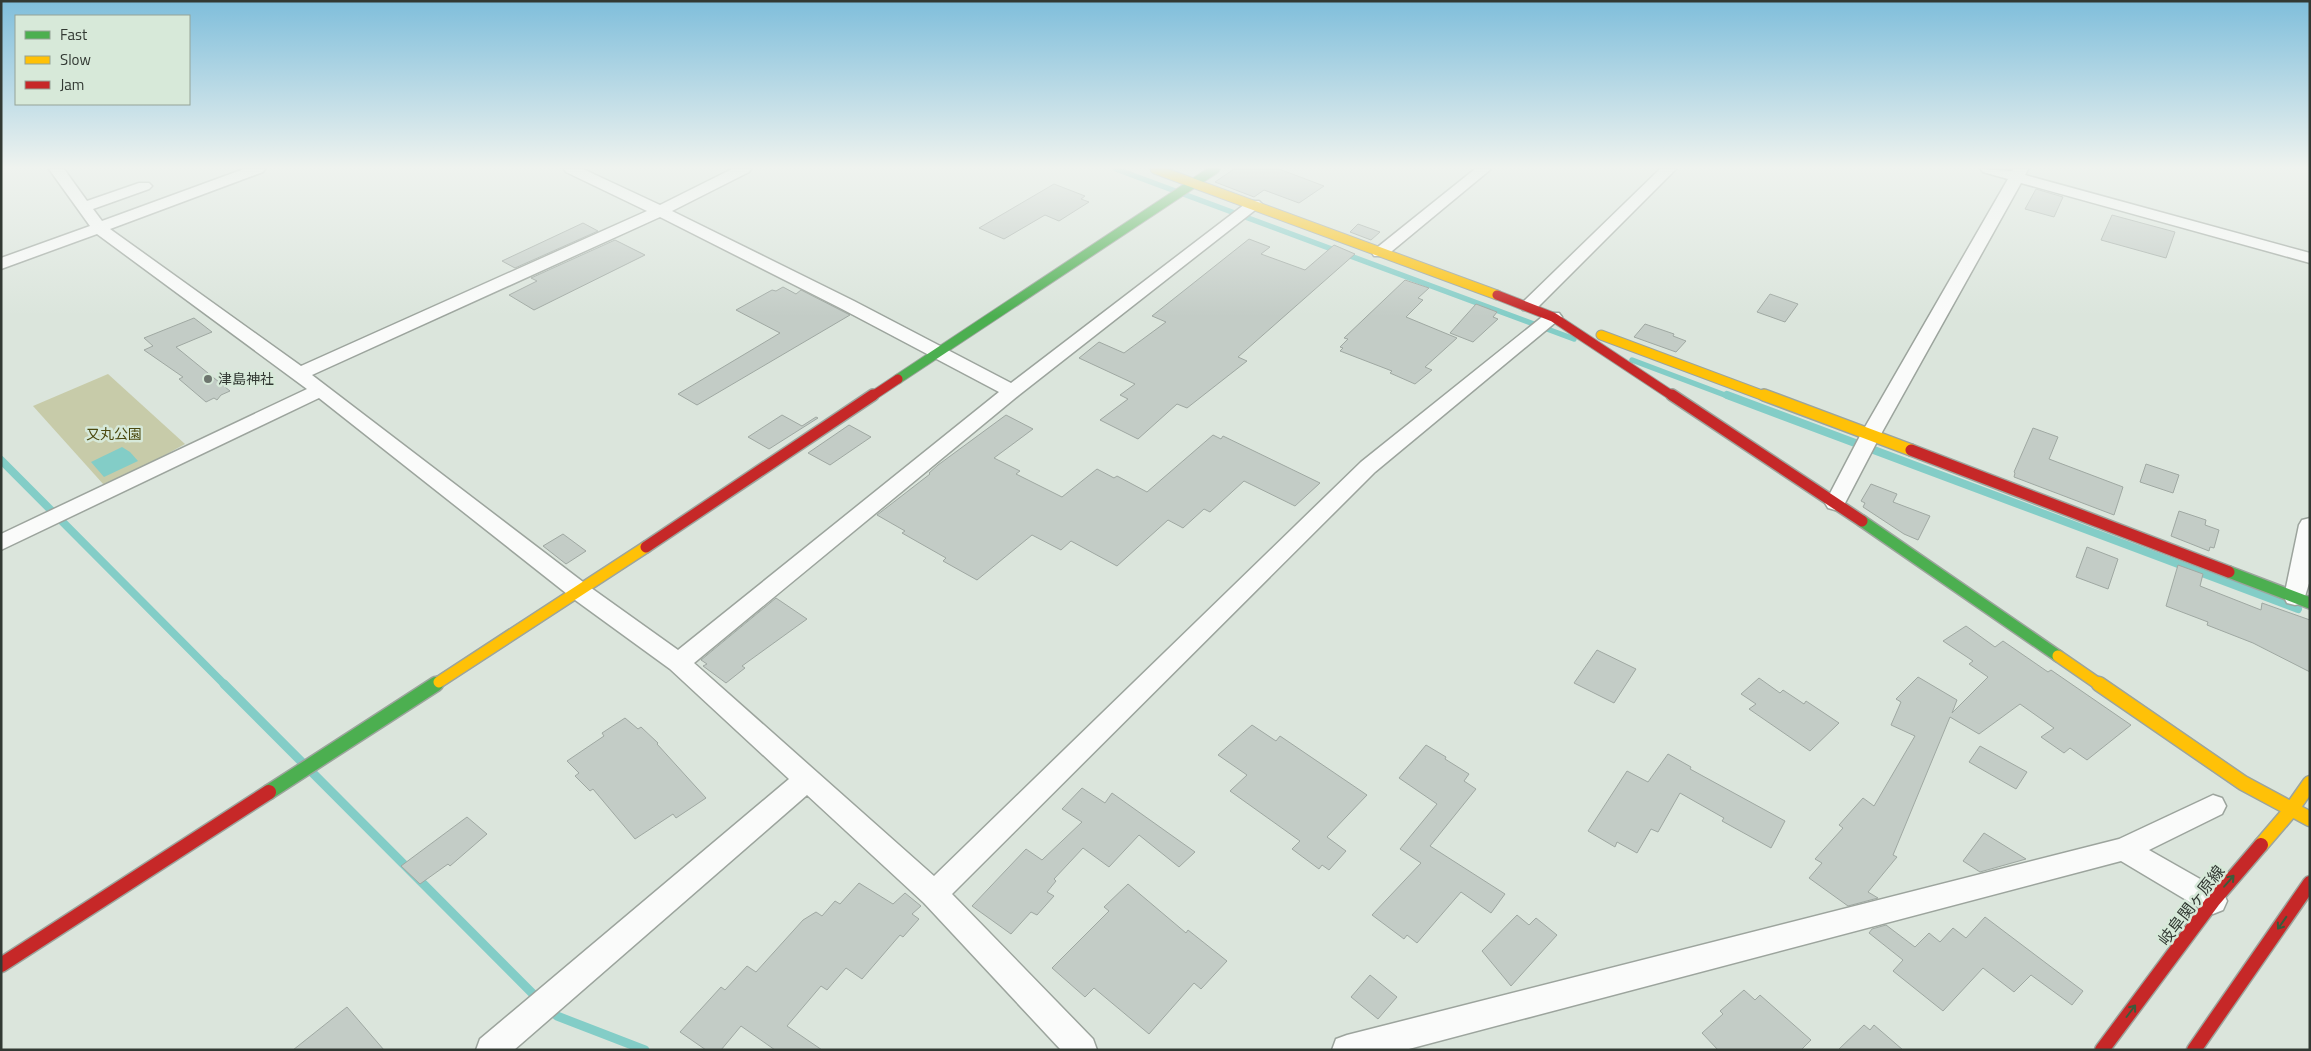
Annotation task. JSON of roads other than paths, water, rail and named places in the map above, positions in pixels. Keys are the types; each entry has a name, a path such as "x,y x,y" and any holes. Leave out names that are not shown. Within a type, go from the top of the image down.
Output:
{"street":[{"path":"93,218 100,229 299,374 579,591 678,662 934,894 1082,1050"},
{"path":"1,264 129,218"},
{"path":"299,374 644,218"},
{"path":"674,218 1012,391"},
{"path":"1,965 579,591 941,353 1141,218"},
{"path":"678,662 1012,391 1236,218"},
{"path":"1290,218 1380,253 1529,306 1553,317 1835,503 2243,783 2310,819"},
{"path":"1380,253 1423,218"},
{"path":"1529,306 1619,218"},
{"path":"1835,503 1871,434 1993,218"},
{"path":"2173,218 2310,258"},
{"path":"934,894 1368,467 1553,317"},
{"path":"1575,330 1596,333 1871,434 2302,600 2310,525"},
{"path":"1,543 319,391"},
{"path":"491,1050 807,779"},
{"name":"岐阜関ヶ原線","path":"2102,1050 2212,901 2291,810 2310,783"},
{"path":"1347,1050 2124,848 2213,806"},
{"path":"2124,848 2212,901"},
{"path":"2194,1050 2310,883"}],"water":[{"path":"122,447 130,452 138,461 104,477 91,462"}],"waterway":[{"path":"1248,218 1574,339"},
{"path":"1632,360 1730,397"},
{"path":"1727,395 2298,609"},
{"path":"1,460 225,685"},
{"path":"224,684 540,1001"},
{"path":"548,1008 557,1016 645,1050"}],"place":[{"name":"津島神社","path":"208,379"}],"park label":[{"name":"又丸公園","path":"114,434"}]}
